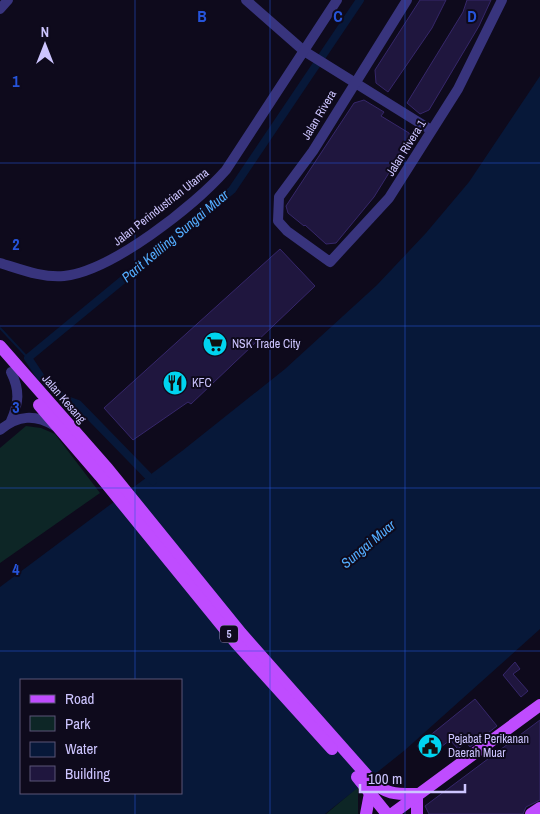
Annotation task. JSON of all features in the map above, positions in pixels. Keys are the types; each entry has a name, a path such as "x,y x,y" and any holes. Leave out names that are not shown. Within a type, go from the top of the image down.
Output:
{"main road":[{"name":"Jalan Kesang","path":"0,346 104,473"},
{"name":"Jalan Kesang","path":"0,359 58,428 104,473"},
{"name":"5","path":"104,473 230,636 369,786 387,814"},
{"path":"392,814 540,705"},
{"name":"5","path":"369,786 389,793 417,794"},
{"path":"366,814 369,786"},
{"path":"417,794 417,814"},
{"path":"531,814 540,808"}],"street":[{"path":"0,9 8,0"},
{"path":"246,0 309,53 353,83 431,130"},
{"name":"Jalan Perindustrian Utama","path":"0,263 53,276 66,276 106,263 146,238 214,184 226,170 309,53 337,0"},
{"name":"Jalan Rivera","path":"300,238 278,221 279,197 313,151 353,83 398,17 407,0"},
{"name":"Jalan Rivera 1","path":"300,238 330,262 389,198 458,89 502,0"},
{"path":"11,372 17,384 18,396 11,421"},
{"path":"0,430 11,421 33,417 44,420 58,428"}],"green space":[{"path":"26,426 41,428 55,434 100,493 0,563 0,448"},
{"path":"358,787 358,814 326,814"}],"water":[{"name":"Sungai Muar","path":"540,76 540,629 405,750 325,814 0,814 0,587 182,451 285,369 377,285 426,233 469,182"}],"building":[{"path":"420,0 446,0 432,28 388,92 376,83 375,70"},
{"path":"467,0 491,0 479,26 429,110 420,114 407,103 463,12"},
{"path":"364,100 384,112 381,116 409,133 410,139 374,197 336,243 326,244 288,213 286,206 354,103"},
{"name":"NSK Trade City","path":"280,249 315,286 191,404 188,402 133,440 104,408"},
{"path":"515,662 520,669 513,674 528,691 521,697 503,675"},
{"path":"475,699 497,726 470,747 466,742 458,749 450,740 427,758 417,746"},
{"path":"540,720 540,800 526,807 523,814 429,814 425,806"}],"waterway":[{"name":"Parit Keliling Sungai Muar","path":"40,376 28,358 232,190 360,0"},
{"path":"0,328 28,358"},
{"name":"Parit Keliling Sungai Muar","path":"47,383 64,399 78,404 153,481"}],"place":[{"name":"NSK Trade City","path":"215,344"},
{"name":"KFC","path":"175,383"},
{"name":"Pejabat Perikanan Daerah Muar","path":"430,746"}]}
